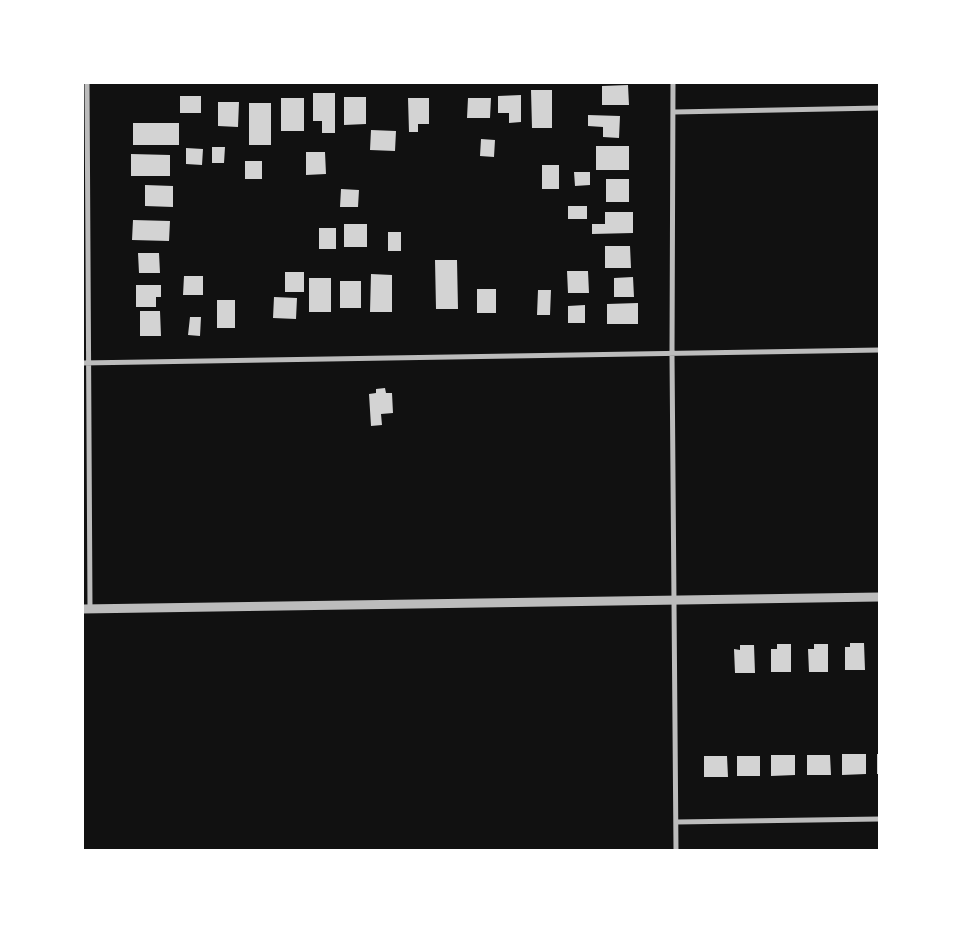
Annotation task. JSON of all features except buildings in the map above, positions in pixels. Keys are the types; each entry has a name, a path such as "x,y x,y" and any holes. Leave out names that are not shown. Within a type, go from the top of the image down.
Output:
{"street":[{"path":"87,82 89,364 86,609 674,601 880,596"},
{"path":"673,82 672,354 676,850"},
{"path":"674,112 880,108"},
{"path":"82,363 880,350"},
{"path":"676,822 880,819"}]}
